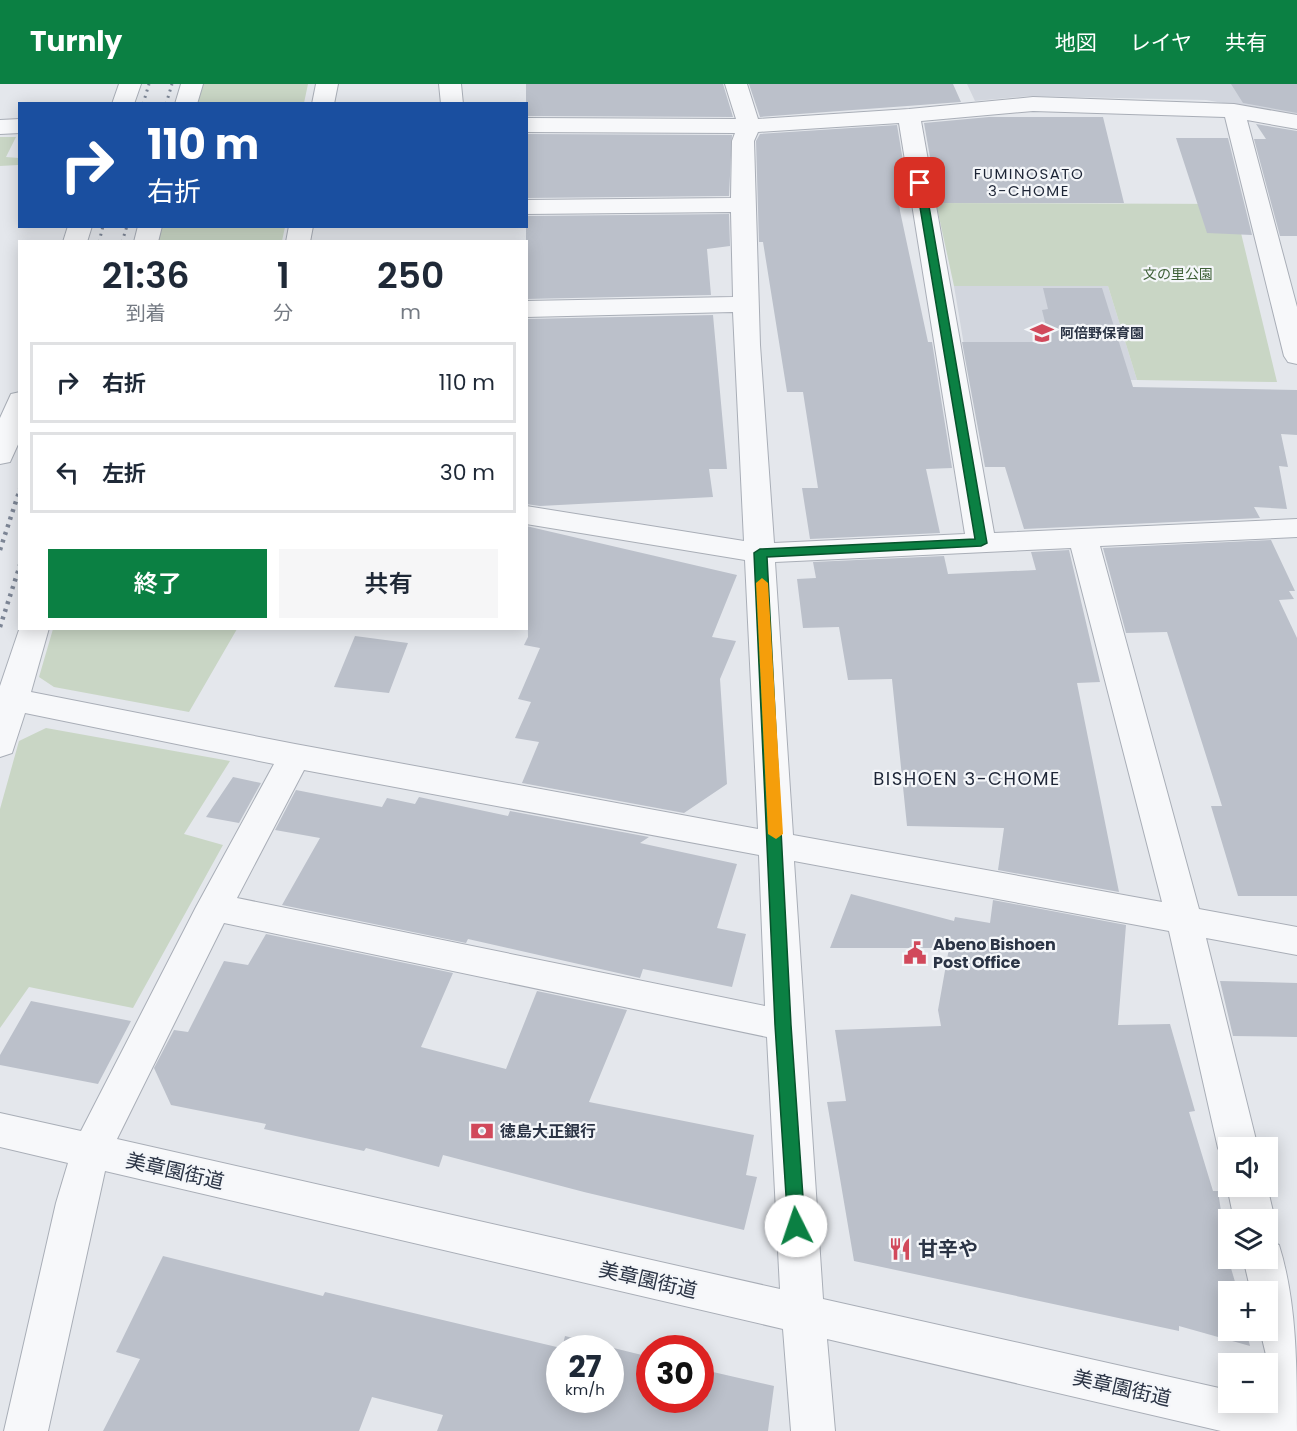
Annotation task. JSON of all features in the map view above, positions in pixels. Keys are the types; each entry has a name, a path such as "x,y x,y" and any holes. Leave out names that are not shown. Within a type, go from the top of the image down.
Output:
{"street":[{"path":"124,102 130,84"},
{"path":"187,102 192,84"},
{"path":"324,102 327,84"},
{"path":"450,84 452,102"},
{"path":"736,84 749,126 743,141 745,304 776,845 783,1025 802,1316 813,1431"},
{"path":"528,125 749,126 909,116 1033,104 1234,111 1297,122"},
{"path":"1234,111 1297,357"},
{"path":"909,116 981,543"},
{"path":"0,127 18,126"},
{"path":"528,207 742,205"},
{"path":"528,309 745,304"},
{"path":"7,441 18,406"},
{"path":"528,515 760,553 1297,528"},
{"path":"1083,538 1184,920 1235,1137"},
{"path":"0,745 7,699 33,630"},
{"path":"7,699 295,756 1297,941"},
{"path":"26,1431 76,1203 91,1152 214,906 295,756"},
{"path":"214,906 783,1025"},
{"name":"美章園街道","path":"0,1130 802,1316 1297,1427"},
{"path":"1267,1269 1297,1397"}],"shaded area":[{"path":"967,84 1297,84 1297,116 1206,100 1030,96 975,101"},
{"name":"阿倍野保育園","path":"954,286 1108,286 1137,380 970,381"}],"green space":[{"path":"198,84 308,84 304,102 193,102"},
{"path":"0,137 16,137 6,157 18,158 18,165 0,166"},
{"name":"文の里公園","path":"936,203 1234,204 1277,382 1137,380 1108,286 954,286"},
{"path":"158,228 285,228 282,240 155,240"},
{"path":"52,630 236,630 189,712 54,687 39,677"},
{"path":"46,728 230,761 184,834 223,845 133,1008 29,987 0,1028 0,809 19,741"}],"building":[{"path":"526,84 723,84 733,117 528,116 528,102 526,102"},
{"path":"749,84 953,84 961,102 760,117"},
{"path":"1231,84 1297,84 1297,113 1243,103"},
{"path":"989,117 1103,117 1124,203 938,203 924,123"},
{"path":"1256,124 1297,131 1297,236 1280,236 1254,139 1266,139"},
{"path":"897,125 910,203 899,203 900,211 928,342 932,342 952,468 926,469 940,533 810,539 802,488 818,488 803,392 787,392 763,242 759,242 756,141 760,134"},
{"path":"528,134 732,135 729,196 528,198"},
{"path":"1176,138 1228,138 1252,235 1207,233"},
{"path":"729,214 730,246 707,249 711,295 528,299 526,228 528,228 528,216"},
{"path":"1043,288 1102,288 1133,387 1297,390 1297,435 1281,434 1288,467 1279,466 1287,509 1254,507 1260,518 1024,529 1005,467 985,467 962,342 1050,342 1042,310 1048,309"},
{"path":"713,315 727,469 709,469 713,497 540,506 528,504 528,319"},
{"path":"528,526 737,575 712,637 736,641 720,679 727,784 684,813 522,783 539,742 515,738 531,702 518,699 540,648 524,645 528,637"},
{"path":"1271,540 1295,591 1289,591 1294,599 1279,600 1297,638 1297,896 1238,896 1211,806 1222,806 1167,632 1126,633 1103,548"},
{"path":"1069,550 1100,682 1077,683 1119,892 998,870 1004,828 907,826 892,679 848,680 839,627 803,628 797,579 816,578 813,562 944,556 948,574 1036,570 1031,552"},
{"path":"355,636 408,643 389,693 334,687"},
{"path":"233,777 261,783 239,823 206,817"},
{"path":"296,790 382,807 387,798 415,804 419,797 508,816 510,811 649,837 640,843 737,864 717,928 746,934 732,987 643,969 640,978 468,939 466,943 282,905 320,838 275,830"},
{"path":"851,894 954,921 955,917 990,923 993,900 1126,925 1118,1025 1170,1024 1195,1111 1189,1112 1213,1191 1218,1191 1221,1209 1218,1209 1218,1269 1231,1269 1235,1281 1218,1281 1218,1337 1179,1326 1179,1331 854,1261 827,1102 846,1101 835,1030 941,1026 938,1010 949,948 830,948"},
{"path":"266,934 453,973 421,1047 506,1069 537,991 627,1010 589,1102 754,1135 746,1175 757,1177 744,1230 584,1192 443,1155 439,1167 366,1148 364,1151 264,1129 266,1124 171,1105 154,1068 174,1030 188,1032 224,961 248,965"},
{"path":"1220,981 1297,983 1297,1037 1233,1036"},
{"path":"31,1001 131,1021 98,1084 0,1065 0,1055"},
{"path":"163,1256 323,1296 325,1292 546,1344 546,1413 624,1413 624,1351 636,1354 636,1413 714,1413 714,1372 774,1386 768,1431 437,1431 443,1415 372,1397 359,1431 103,1431 140,1359 116,1352"},
{"path":"1232,1341 1249,1341 1250,1346"}],"railway":[{"path":"144,102 149,84"},
{"path":"167,102 172,84"},
{"path":"100,240 102,228"},
{"path":"123,240 126,228"},
{"path":"0,550 18,495"},
{"path":"0,627 18,571"}],"slow traffic":[{"path":"762,583 776,834"}],"place":[{"name":"阿倍野保育園","path":"1042,333"},
{"name":"Abeno Bishoen Post Office","path":"915,953"},
{"name":"徳島大正銀行","path":"482,1131"},
{"name":"甘辛や","path":"900,1249"}],"district":[{"name":"FUMINOSATO 3-CHOME","path":"1029,182"},
{"name":"BISHOEN 3-CHOME","path":"967,779"}],"route":[{"path":"796,1226 783,1025 760,553 981,543 920,183"}]}
